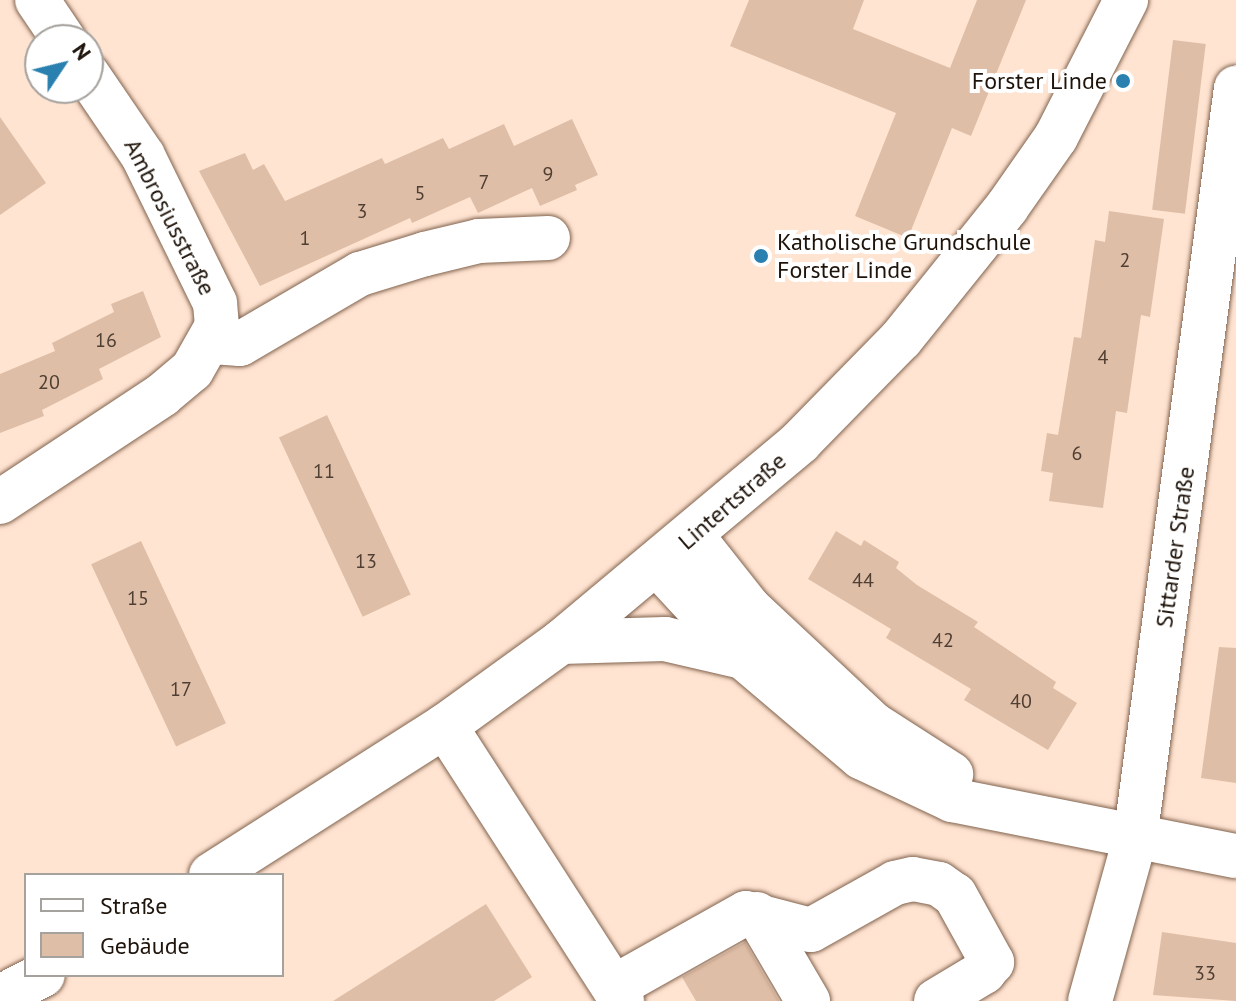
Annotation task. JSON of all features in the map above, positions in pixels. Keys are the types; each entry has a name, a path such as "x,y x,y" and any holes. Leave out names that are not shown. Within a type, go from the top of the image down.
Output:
{"street":[{"path":"37,0 53,24"},
{"name":"Lintertstraße","path":"214,873 445,726 561,642 658,565 800,442 947,285 1056,137 1126,0"},
{"name":"Sittarder Straße","path":"1090,1001 1135,839 1220,339 1236,88"},
{"name":"Ambrosiusstraße","path":"104,99 143,156 215,303 212,342"},
{"path":"0,502 162,395 192,370 212,342 240,344 360,274 479,241 548,238"},
{"path":"692,536 749,608 873,724 1003,808"},
{"path":"658,565 743,657 861,757 952,800 1003,808 1135,839 1236,856"},
{"path":"561,642 665,639 743,657"},
{"path":"445,726 618,994 730,919 757,914 811,930 904,879 939,884 955,895 992,962 984,972 936,1001"},
{"path":"757,914 808,1001"},
{"path":"0,997 39,977"}],"building":[{"path":"749,0 864,0 853,29 950,68 977,0 1026,0 971,136 952,128 908,238 855,216 896,113 730,46"},
{"path":"1173,40 1206,44 1185,214 1152,210"},
{"path":"0,117 46,183 0,215"},
{"path":"572,119 598,175 575,185 577,190 540,206 532,188 478,213 470,197 412,223 410,218 260,286 199,171 245,153 253,170 264,164 285,201 382,158 385,164 443,138 449,149 504,124 514,146"},
{"path":"1109,211 1164,219 1150,317 1141,315 1127,413 1116,411 1103,508 1049,501 1053,473 1041,471 1047,433 1058,435 1074,337 1081,338 1095,240 1105,242"},
{"path":"143,291 161,337 99,369 103,379 42,410 44,416 0,433 0,374 55,351 52,343 114,312 111,304"},
{"path":"327,415 411,594 363,617 279,437"},
{"path":"836,531 861,546 864,540 899,562 896,568 917,585 978,622 974,627 1056,682 1053,688 1077,703 1048,750 964,700 971,689 886,638 891,629 808,579"},
{"path":"141,541 226,723 176,746 91,564"},
{"path":"1219,647 1236,648 1236,783 1201,778"},
{"path":"486,904 532,977 494,1001 333,1001"},
{"path":"1162,932 1236,943 1236,1001 1153,995"},
{"path":"745,942 779,1001 696,1001 682,977"}],"place":[{"name":"Forster Linde","path":"1123,81"},
{"name":"Katholische Grundschule Forster Linde","path":"761,256"}]}
